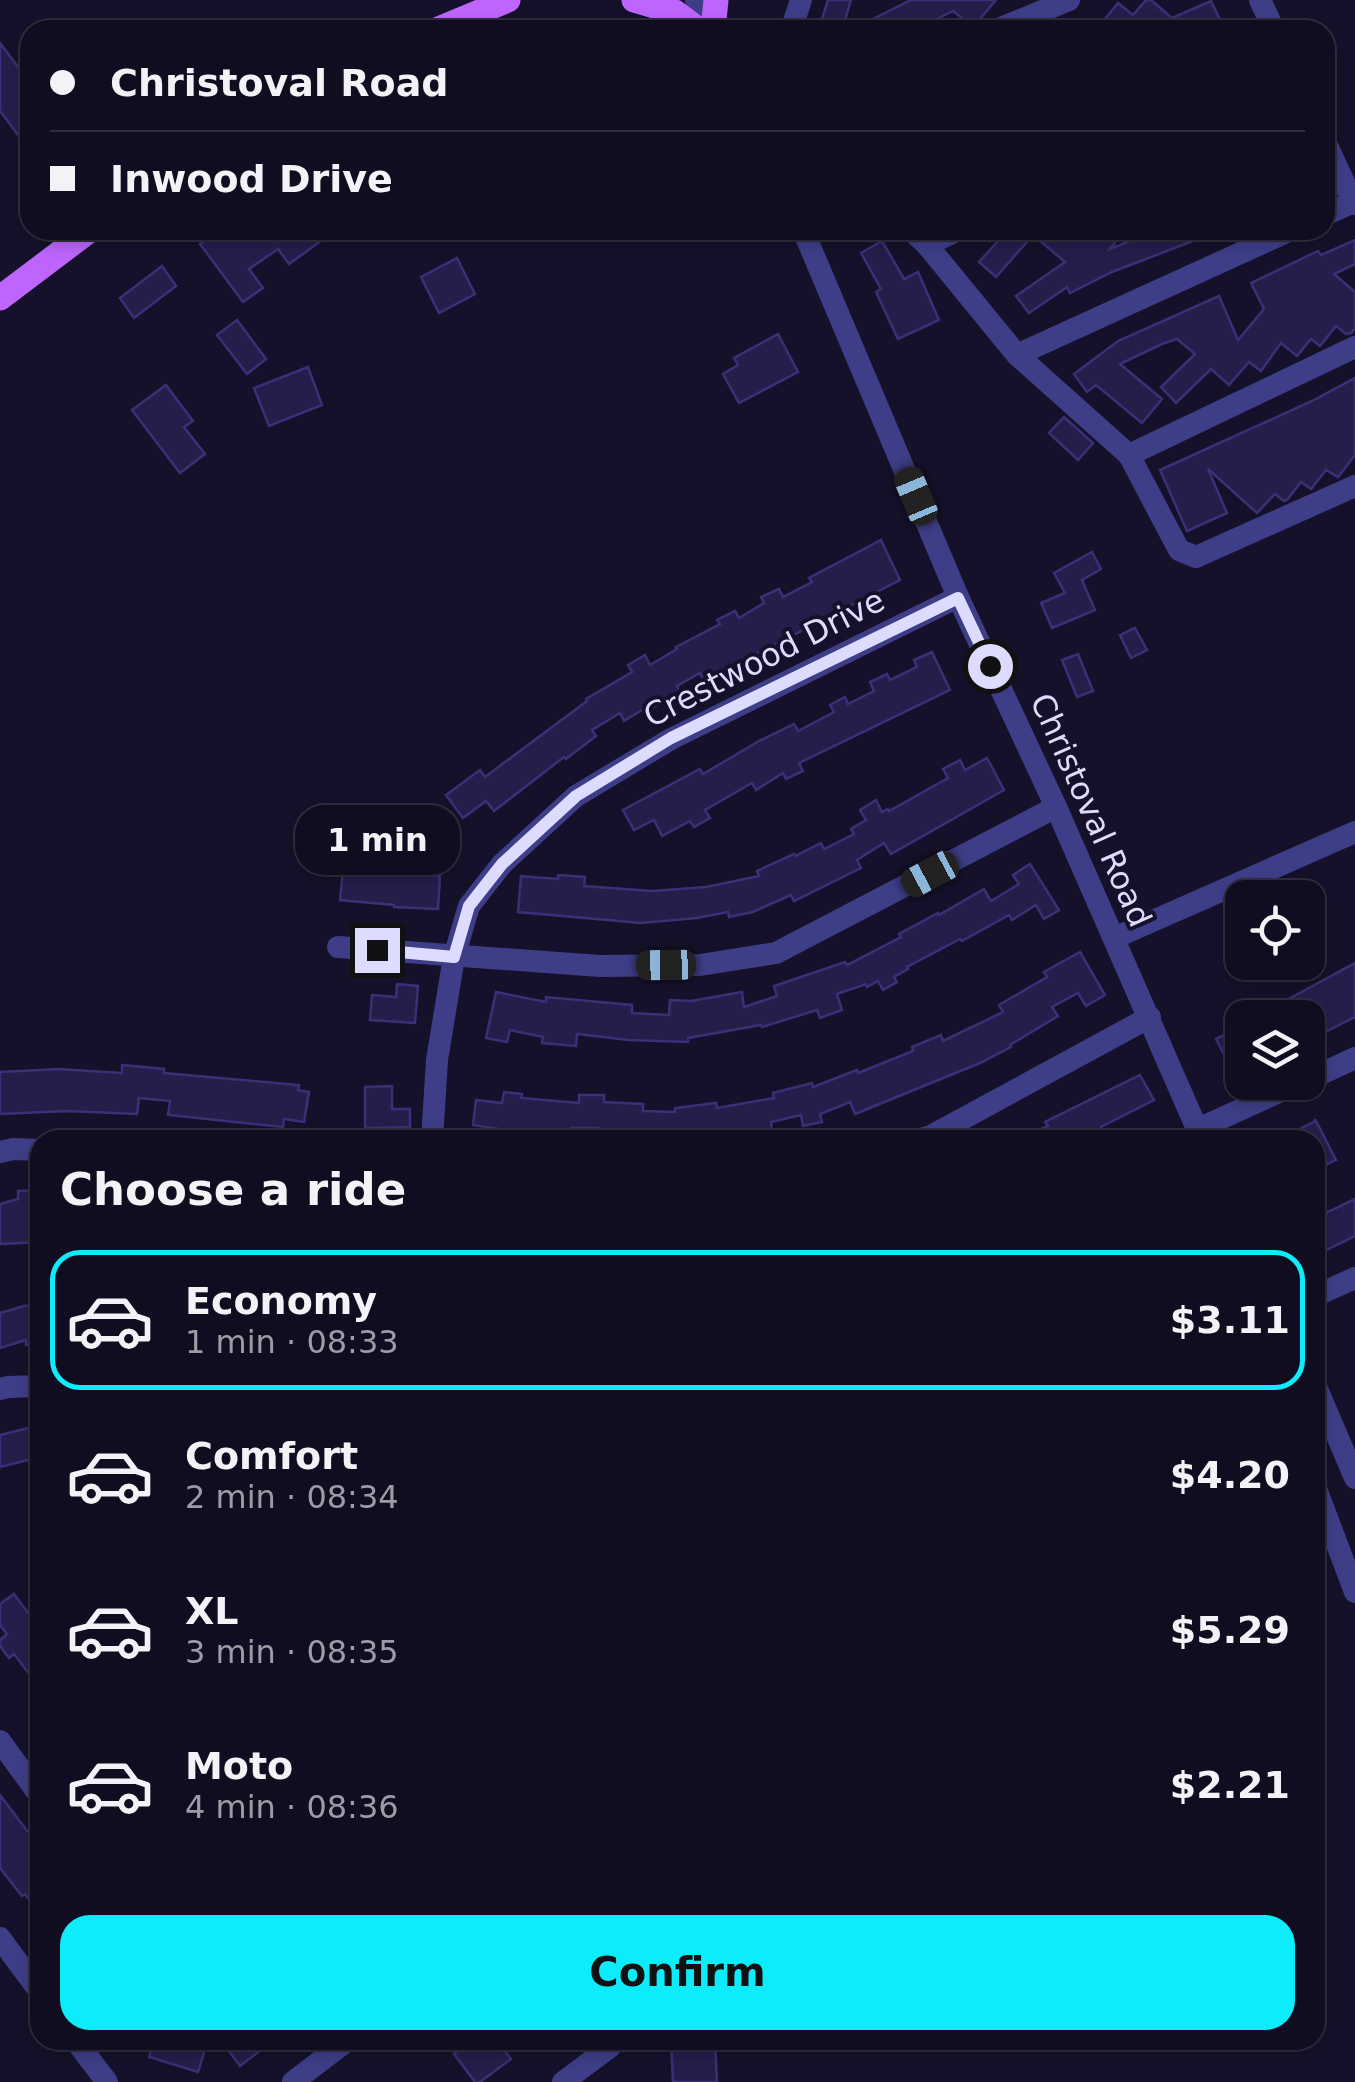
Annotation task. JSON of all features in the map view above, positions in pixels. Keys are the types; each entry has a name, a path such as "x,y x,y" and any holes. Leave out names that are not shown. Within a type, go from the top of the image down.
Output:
{"main road":[{"path":"460,20 508,0"},
{"path":"634,0 675,12 686,20"},
{"path":"0,298 77,240"}],"street":[{"path":"1020,20 1069,0"},
{"path":"1335,163 1354,203"},
{"name":"Christoval Road","path":"808,240 958,598 1056,807 1198,1130"},
{"path":"921,240 1016,355 1130,454 1179,550 1196,557 1355,486"},
{"path":"1016,355 1269,240"},
{"path":"1130,454 1355,348"},
{"name":"Crestwood Drive","path":"433,1130 437,1060 454,957 469,906 502,864 576,796 671,738 958,598"},
{"path":"338,947 600,966 700,965 776,953 1056,807"},
{"path":"1114,938 1355,832"},
{"path":"942,1130 1150,1017"},
{"path":"1325,1072 1355,1058"},
{"path":"1208,1130 1267,1100"},
{"path":"0,1152 30,1150"},
{"path":"1325,1292 1355,1278"},
{"path":"0,1389 30,1386"},
{"path":"1325,1408 1355,1478"},
{"path":"1325,1512 1355,1592"},
{"path":"0,1741 30,1782"},
{"path":"0,1938 9,1970 30,1985"},
{"path":"83,2050 106,2082"},
{"path":"293,2082 335,2050"},
{"path":"562,2082 606,2050"}],"building":[{"path":"828,0 851,0 845,20 822,20"},
{"path":"911,0 996,0 979,20 964,20 953,11 935,20 871,20"},
{"path":"1146,0 1172,18 1211,1 1220,20 1104,20 1118,3 1133,15"},
{"path":"0,43 20,70 20,138 0,111"},
{"path":"205,240 322,240 289,264 278,249 249,269 263,288 243,302 200,244"},
{"path":"999,240 1029,240 996,277 979,262"},
{"path":"1039,240 1117,240 1110,249 1133,240 1196,240 1112,272 1070,293 1067,287 1029,313 1016,296 1065,262"},
{"path":"1355,240 1355,264 1334,274 1355,292 1355,328 1351,333 1346,334 1336,326 1320,346 1311,339 1297,356 1281,343 1261,371 1249,362 1229,385 1211,369 1176,403 1161,387 1195,354 1177,339 1162,344 1120,364 1162,399 1142,423 1096,385 1087,392 1074,374 1118,341 1219,296 1238,340 1264,309 1251,283 1318,251 1321,255"},
{"path":"882,241 904,279 918,272 939,320 898,339 876,292 881,289 861,253"},
{"path":"457,258 475,294 439,313 421,277"},
{"path":"162,266 176,286 134,318 120,298"},
{"path":"237,320 266,359 247,374 217,335"},
{"path":"778,334 798,372 739,403 723,374 738,365 734,358"},
{"path":"308,367 322,405 269,426 254,388"},
{"path":"1355,378 1355,455 1338,477 1326,470 1311,489 1301,482 1287,500 1275,494 1257,513 1208,469 1227,513 1187,531 1160,470"},
{"path":"166,385 193,421 184,427 205,454 180,473 132,410"},
{"path":"1064,417 1093,443 1078,460 1049,433"},
{"path":"881,540 900,580 704,681 700,673 677,686 680,692 652,708 650,705 624,721 620,713 592,730 596,736 494,811 486,801 463,818 446,795 480,770 485,777 586,699 632,672 628,665 645,655 650,665 720,624 717,620 735,611 739,618 764,603 761,597 779,589 783,597 812,582 809,578"},
{"path":"1092,552 1101,569 1082,580 1095,610 1052,628 1041,603 1065,593 1054,573"},
{"path":"1135,628 1147,650 1131,658 1120,635"},
{"path":"932,652 950,690 799,763 803,771 786,779 783,773 756,790 752,783 705,810 710,818 694,827 690,821 662,836 654,820 634,830 623,810 700,769 703,774 794,724 798,731 834,712 830,705 845,697 848,704 874,691 870,682 887,674 890,680 917,667 914,660"},
{"path":"1078,654 1093,691 1077,697 1062,660"},
{"path":"987,758 1004,790 891,854 884,843 857,860 861,868 794,901 791,895 753,912 729,917 728,912 641,923 518,912 521,876 585,877 584,886 652,891 706,887 759,876 757,871 794,854 821,843 824,849 854,834 851,829 866,820 860,810 876,800 882,812 889,811 948,778 943,769 960,760 965,770"},
{"path":"1030,864 1059,910 1044,919 1036,905 1012,920 1009,915 907,967 894,977 897,982 883,990 878,981 837,994 842,1010 820,1018 817,1010 762,1027 688,1038 688,1042 577,1034 576,1046 542,1043 543,1037 510,1030 507,1042 486,1038 496,992 546,1002 546,997 632,1005 632,1013 669,1015 670,1000 691,1001 742,992 744,1007 777,996 774,986 845,962 847,965 984,889 991,901 1019,884 1013,875"},
{"path":"343,870 440,876 438,909 340,900"},
{"path":"1080,952 1105,995 1086,1006 1078,993 1052,1007 1058,1016 1011,1047 855,1114 850,1102 820,1114 822,1122 803,1126 801,1115 771,1122 772,1130 499,1130 473,1125 476,1100 502,1103 504,1092 522,1094 521,1098 579,1103 579,1095 604,1095 604,1102 643,1104 643,1111 675,1112 675,1108 716,1103 717,1108 774,1098 773,1093 812,1083 813,1087 857,1070 858,1073 941,1035 943,1041 1003,1012 999,1005 1047,977 1044,972"},
{"path":"1355,963 1355,1017 1325,1032 1325,1000 1287,1000"},
{"path":"397,984 418,986 415,1023 370,1020 372,995 396,997"},
{"path":"1225,1034 1225,1056 1216,1039"},
{"path":"122,1065 164,1069 164,1073 299,1085 298,1090 309,1092 304,1122 284,1119 283,1127 168,1115 170,1101 139,1098 137,1114 0,1114 0,1072 59,1069 122,1073"},
{"path":"1140,1075 1154,1100 1101,1127 1102,1130 1039,1130 1048,1126 1045,1122"},
{"path":"392,1086 392,1109 410,1109 410,1127 365,1128 365,1087"},
{"path":"1315,1121 1321,1130 1298,1130"},
{"path":"1325,1139 1336,1160 1325,1165"},
{"path":"30,1190 30,1242 0,1244 0,1204 18,1199 18,1191"},
{"path":"1355,1199 1355,1236 1325,1251 1325,1213"},
{"path":"30,1306 30,1345 26,1345 26,1340 0,1348 0,1313"},
{"path":"30,1428 30,1460 0,1467 0,1435"},
{"path":"14,1594 30,1616 30,1675 14,1654 9,1658 0,1646 0,1640 7,1634 0,1625 0,1604"},
{"path":"0,1795 30,1835 30,1901 0,1868"},
{"path":"151,2050 205,2050 198,2072 149,2057"},
{"path":"228,2050 261,2050 240,2066"},
{"path":"459,2050 504,2050 511,2059 475,2082 454,2054"},
{"path":"671,2050 715,2050 717,2082 673,2082"}],"route":[{"path":"377,950 454,957 469,906 502,864 576,796 671,738 958,598 990,666"}]}
